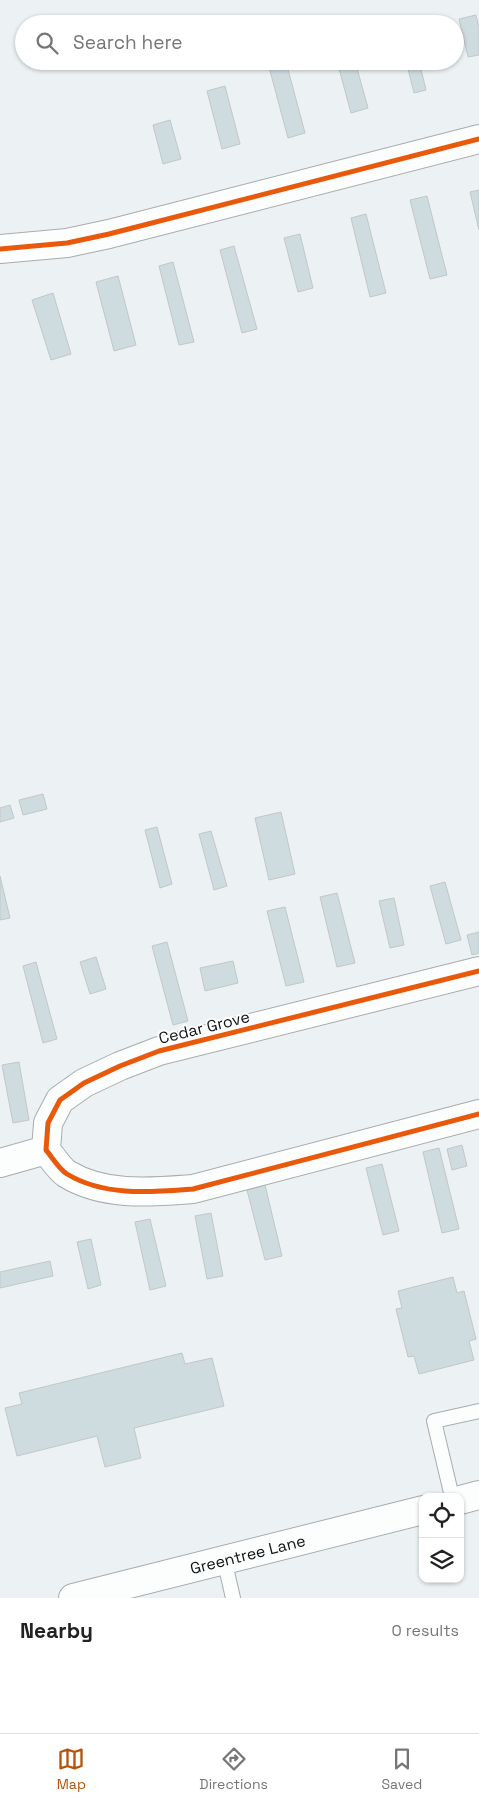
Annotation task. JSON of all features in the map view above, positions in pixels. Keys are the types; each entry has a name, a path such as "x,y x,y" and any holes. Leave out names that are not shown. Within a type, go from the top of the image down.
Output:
{"street":[{"path":"0,249 67,243 109,234 479,139"},
{"name":"Cedar Grove","path":"46,1150 48,1123 60,1100 84,1083 120,1066 159,1051 479,971"},
{"path":"0,1163 46,1150 66,1173 101,1188 148,1192 194,1189 479,1114"},
{"path":"464,1499 479,1496"},
{"name":"Greentree Lane","path":"74,1598 419,1511"}],"lane":[{"path":"451,1493 434,1421 479,1410"},
{"path":"224,1559 233,1598"}],"building":[{"path":"476,15 479,27 479,55 468,57 464,40 464,18"},
{"path":"270,70 288,70 305,133 288,138"},
{"path":"339,70 357,70 368,108 351,113"},
{"path":"408,70 421,70 426,90 414,93"},
{"path":"225,86 240,144 222,149 207,91"},
{"path":"170,120 181,159 163,164 153,125"},
{"path":"479,190 479,230 470,192"},
{"path":"427,196 447,275 430,279 410,200"},
{"path":"366,214 386,293 370,297 351,218"},
{"path":"300,234 313,288 298,292 284,238"},
{"path":"234,246 257,329 242,333 220,250"},
{"path":"173,262 194,342 179,345 159,266"},
{"path":"118,276 136,345 114,351 96,282"},
{"path":"53,293 71,354 51,360 32,300"},
{"path":"43,794 47,809 23,815 19,800"},
{"path":"10,805 14,818 0,822 0,808"},
{"path":"281,812 295,874 269,880 255,818"},
{"path":"157,827 172,884 160,888 145,830"},
{"path":"211,831 227,886 214,890 199,834"},
{"path":"0,876 10,918 0,920"},
{"path":"445,882 461,940 446,944 430,886"},
{"path":"337,893 355,963 337,967 320,897"},
{"path":"394,898 404,945 390,948 379,901"},
{"path":"285,907 304,982 286,986 267,911"},
{"path":"479,932 479,953 472,955 467,935"},
{"path":"167,942 188,1021 173,1025 152,946"},
{"path":"96,957 106,989 90,994 80,962"},
{"path":"233,961 238,983 205,991 200,968"},
{"path":"36,962 57,1039 43,1043 23,966"},
{"path":"19,1062 29,1120 13,1123 2,1065"},
{"path":"462,1145 467,1166 452,1170 447,1149"},
{"path":"439,1148 459,1229 442,1233 423,1152"},
{"path":"382,1164 399,1231 383,1235 366,1168"},
{"path":"265,1185 282,1256 265,1260 247,1190"},
{"path":"211,1213 223,1276 207,1279 195,1216"},
{"path":"150,1219 166,1286 150,1290 135,1222"},
{"path":"91,1239 101,1285 88,1289 77,1242"},
{"path":"50,1261 53,1276 0,1288 0,1272"},
{"path":"453,1277 457,1293 464,1291 476,1339 469,1341 474,1360 419,1374 414,1356 408,1357 396,1309 402,1308 398,1291"},
{"path":"182,1353 185,1364 212,1358 224,1406 134,1428 141,1458 105,1467 97,1436 17,1456 5,1408 22,1404 19,1393"}],"cycle path":[{"path":"0,249 67,243 109,234 479,139"},
{"path":"479,971 159,1051 120,1066 84,1083 60,1100 48,1123 46,1150 64,1172 97,1186 113,1190 145,1192 193,1189 479,1114"}]}
